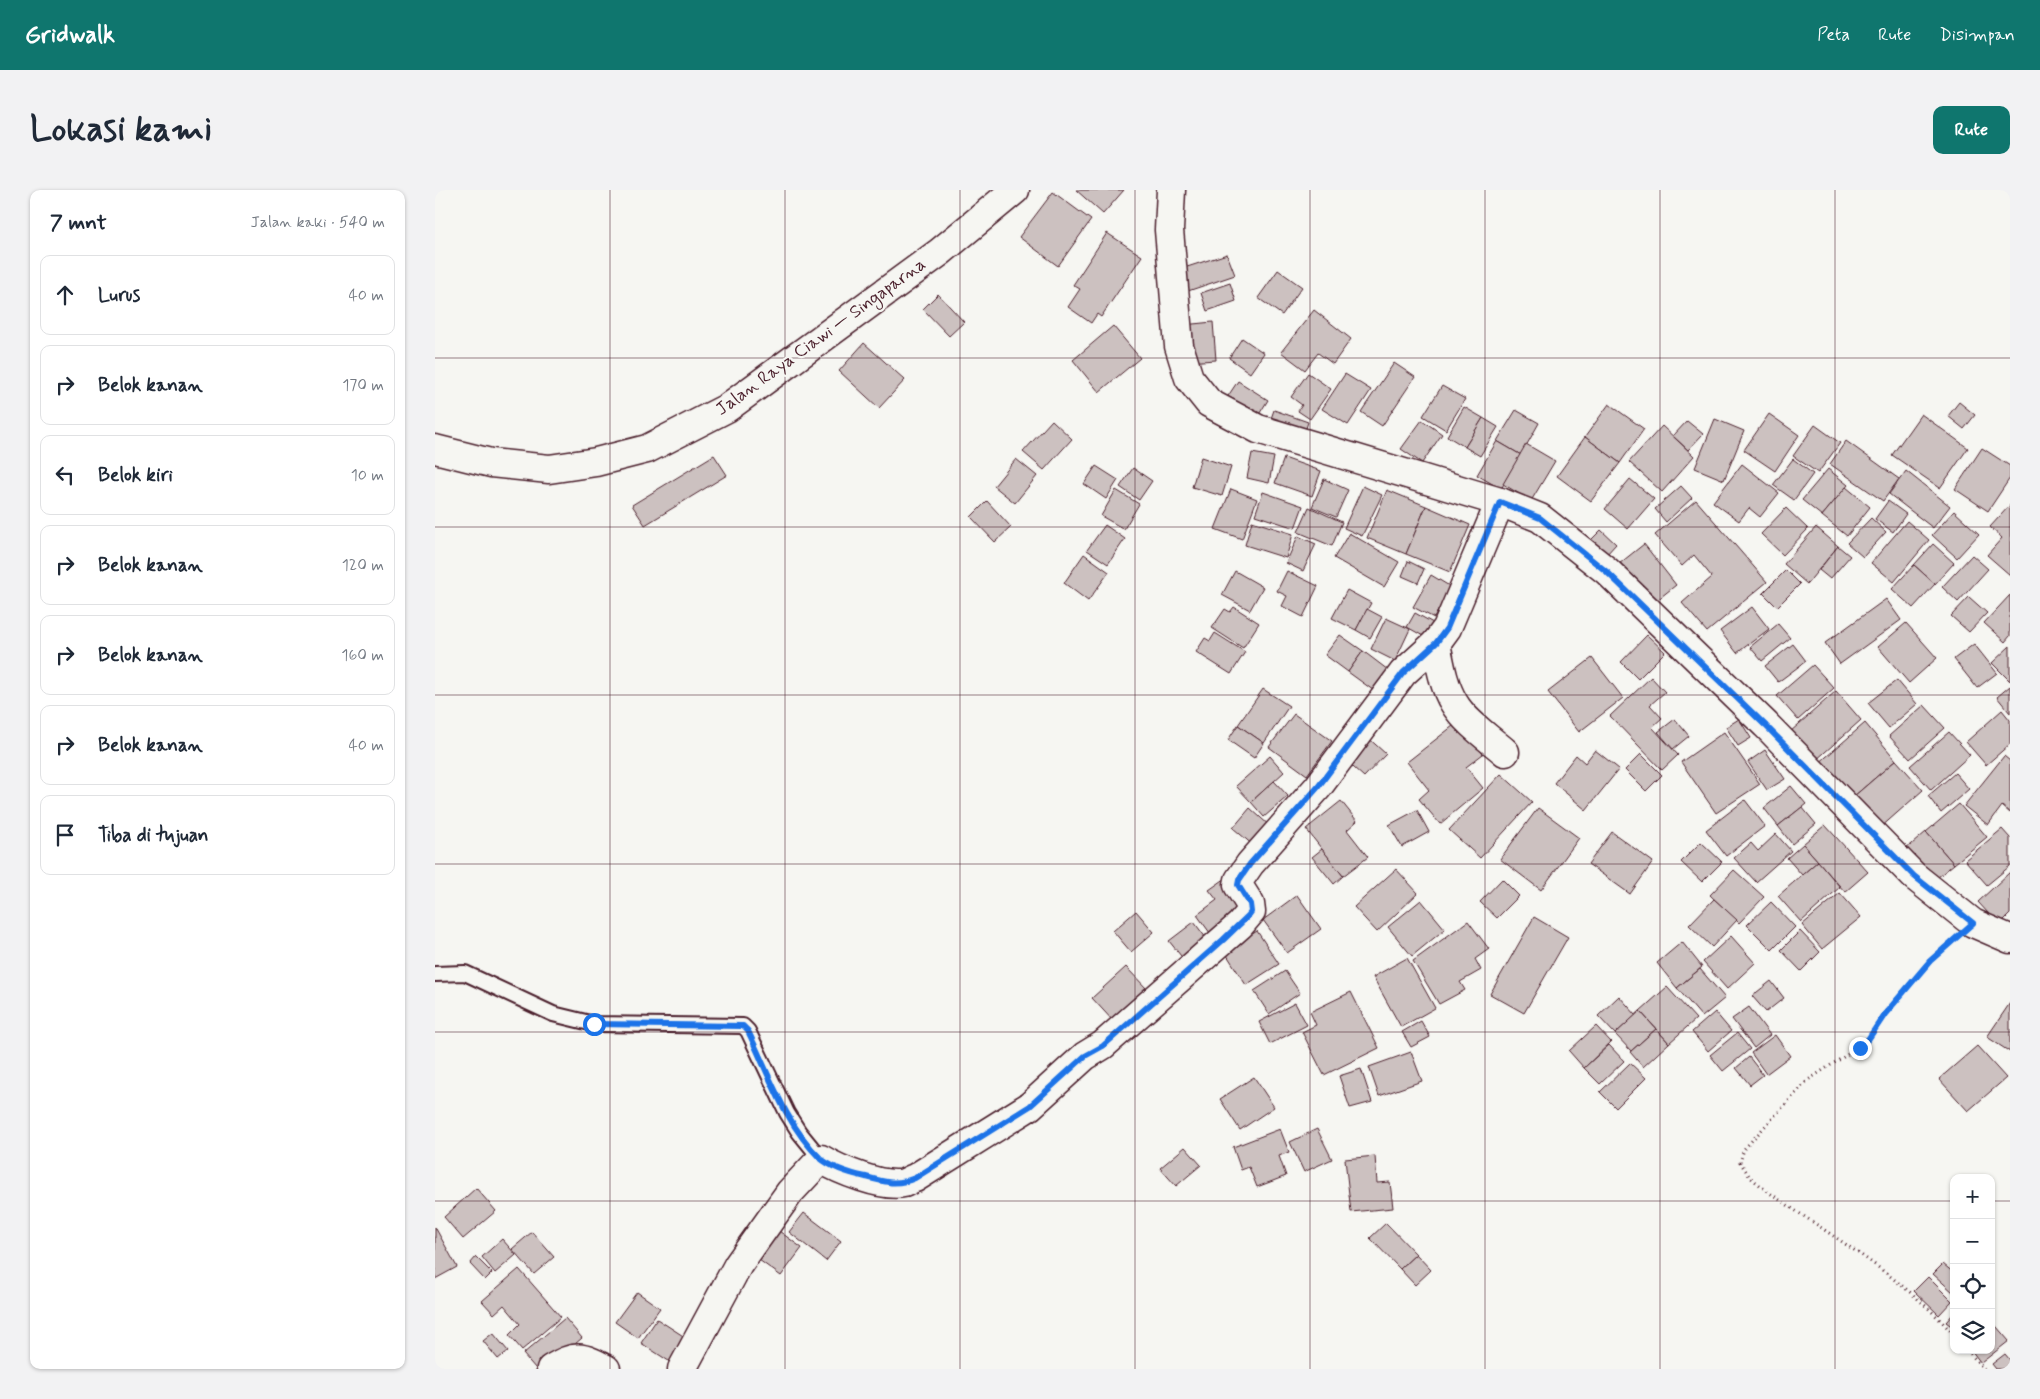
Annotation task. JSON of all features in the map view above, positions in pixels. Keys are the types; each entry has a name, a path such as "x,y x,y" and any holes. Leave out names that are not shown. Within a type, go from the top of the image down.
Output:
{"street":[{"name":"Jalan Raya Ciawi — Singaparna","path":"435,449 491,463 549,469 596,462 647,449 727,408 940,252 1015,190"},
{"path":"1171,190 1169,230 1179,346 1189,378 1209,403 1258,429 1500,502 1540,518 1607,572 1766,726 1914,876 1973,923 2010,939"},
{"path":"682,1369 738,1264 791,1192 821,1159 833,1166 890,1184 903,1183 915,1178 1030,1106 1085,1056 1103,1046 1248,916 1251,912 1250,904 1238,882 1250,864 1318,787 1403,673 1436,643 1447,628 1500,502"},
{"path":"1436,643 1443,678 1454,704 1473,724 1505,752"},
{"path":"551,1369 566,1360 578,1357 586,1358 606,1369"}],"lane":[{"path":"435,974 465,973 553,1014 594,1024 743,1026 748,1031 787,1113 799,1132 821,1159"}],"path":[{"path":"1950,1330 1895,1280 1767,1191 1750,1177 1740,1162 1744,1149 1808,1080 1865,1044 1885,1014 1930,961 1973,923"},
{"path":"1971,1354 1984,1369"}],"building":[{"path":"1076,190 1124,190 1103,214"},
{"path":"1053,192 1091,220 1058,266 1019,237"},
{"path":"1107,233 1142,256 1101,317 1097,314 1091,323 1068,307 1080,289 1073,285"},
{"path":"1227,254 1235,275 1188,291 1181,269"},
{"path":"1278,270 1302,287 1282,315 1258,298"},
{"path":"1230,283 1236,301 1207,311 1201,293"},
{"path":"938,294 964,322 949,336 923,309"},
{"path":"1314,310 1351,339 1333,364 1318,353 1305,370 1281,352"},
{"path":"1213,322 1216,360 1187,362 1183,325"},
{"path":"1113,326 1140,358 1099,392 1073,360"},
{"path":"1242,338 1264,353 1250,373 1229,358"},
{"path":"864,343 905,380 879,408 839,371"},
{"path":"1394,363 1415,377 1382,426 1361,412"},
{"path":"1308,373 1331,389 1310,419 1298,411 1302,405 1291,397"},
{"path":"1345,374 1371,390 1348,425 1322,409"},
{"path":"1238,381 1268,400 1253,424 1222,405"},
{"path":"1442,386 1465,399 1446,430 1423,416"},
{"path":"1959,402 1975,415 1964,429 1948,416"},
{"path":"1609,404 1644,429 1620,463 1585,437"},
{"path":"1464,407 1483,418 1465,447 1447,436"},
{"path":"1274,410 1308,422 1303,438 1268,427"},
{"path":"1516,410 1539,423 1521,455 1497,441"},
{"path":"1769,414 1799,435 1775,471 1744,450"},
{"path":"1921,414 1968,448 1940,488 1892,455"},
{"path":"1483,418 1498,427 1480,456 1465,447"},
{"path":"1715,419 1744,431 1724,480 1695,468"},
{"path":"1052,420 1072,439 1044,470 1023,452"},
{"path":"1422,420 1442,434 1422,463 1401,449"},
{"path":"1687,421 1703,434 1688,450 1673,436"},
{"path":"1815,425 1840,443 1818,473 1793,456"},
{"path":"1662,426 1694,456 1662,492 1629,462"},
{"path":"1585,437 1620,463 1591,501 1557,476"},
{"path":"1497,441 1521,455 1501,489 1477,475"},
{"path":"1846,441 1899,479 1883,501 1830,464"},
{"path":"1526,444 1555,461 1531,501 1503,484"},
{"path":"1982,448 2010,466 2010,478 1988,511 1955,489"},
{"path":"1252,453 1274,457 1269,483 1247,478"},
{"path":"714,455 727,475 645,525 632,505"},
{"path":"1201,457 1231,467 1222,496 1192,487"},
{"path":"1284,458 1321,471 1312,496 1275,483"},
{"path":"1016,459 1037,476 1015,503 994,486"},
{"path":"1793,459 1813,474 1794,500 1773,485"},
{"path":"1742,464 1779,493 1760,517 1749,508 1739,521 1713,502"},
{"path":"1096,466 1118,480 1106,499 1084,484"},
{"path":"1133,468 1152,481 1139,500 1120,487"},
{"path":"1828,469 1848,485 1822,516 1802,500"},
{"path":"1906,471 1950,506 1933,528 1889,494"},
{"path":"1324,479 1348,490 1336,517 1312,507"},
{"path":"1630,479 1654,499 1628,529 1605,509"},
{"path":"1363,486 1382,495 1362,536 1344,528"},
{"path":"1681,486 1692,498 1666,522 1655,509"},
{"path":"1846,487 1870,507 1847,536 1822,516"},
{"path":"1231,489 1257,499 1242,539 1215,529"},
{"path":"1116,490 1139,504 1124,529 1101,516"},
{"path":"1387,490 1426,506 1406,554 1367,538"},
{"path":"1263,492 1303,506 1295,528 1255,515"},
{"path":"1696,500 1767,582 1707,632 1682,603 1712,577 1694,555 1682,566 1655,535"},
{"path":"987,501 1011,527 995,542 971,517"},
{"path":"1888,501 1906,514 1893,532 1875,519"},
{"path":"2010,505 2010,575 1987,555 2002,538 1990,527"},
{"path":"1426,506 1470,525 1450,572 1406,554"},
{"path":"1309,507 1342,522 1332,546 1298,532"},
{"path":"1786,508 1808,529 1783,555 1761,534"},
{"path":"1954,511 1979,534 1957,558 1932,535"},
{"path":"1871,518 1886,532 1863,557 1847,543"},
{"path":"1252,521 1293,534 1286,558 1245,545"},
{"path":"1907,521 1929,540 1894,582 1871,563"},
{"path":"1105,525 1125,539 1108,564 1087,550"},
{"path":"1816,527 1838,546 1807,584 1784,564"},
{"path":"1601,530 1616,544 1606,555 1590,541"},
{"path":"1349,533 1399,562 1384,587 1334,558"},
{"path":"1298,536 1316,544 1303,571 1286,563"},
{"path":"1644,544 1676,585 1651,605 1619,564"},
{"path":"1933,544 1954,563 1935,584 1914,565"},
{"path":"1838,546 1850,556 1830,579 1819,570"},
{"path":"1084,554 1109,572 1088,601 1064,583"},
{"path":"1972,555 1988,569 1958,602 1942,587"},
{"path":"1408,561 1424,569 1418,583 1402,576"},
{"path":"1914,565 1935,584 1913,608 1892,589"},
{"path":"1786,570 1800,584 1777,607 1763,593"},
{"path":"1235,571 1263,587 1250,610 1222,595"},
{"path":"1287,571 1318,586 1303,617 1282,606 1287,596 1277,591"},
{"path":"1431,575 1451,587 1434,618 1413,607"},
{"path":"1347,590 1371,603 1356,630 1332,618"},
{"path":"2010,595 2010,636 2005,642 1984,623"},
{"path":"1969,597 1987,613 1969,632 1951,616"},
{"path":"1886,599 1901,620 1840,664 1825,643"},
{"path":"1234,607 1259,623 1243,648 1212,628 1225,609 1230,612"},
{"path":"1752,607 1769,629 1737,653 1720,631"},
{"path":"1367,609 1382,617 1370,638 1356,630"},
{"path":"1415,613 1433,623 1425,637 1407,627"},
{"path":"1386,618 1410,629 1395,661 1371,649"},
{"path":"1906,623 1937,658 1909,683 1878,647"},
{"path":"1778,624 1790,638 1762,661 1750,647"},
{"path":"1215,633 1245,652 1231,674 1196,652 1205,638 1210,641"},
{"path":"1340,635 1363,651 1348,672 1325,655"},
{"path":"1647,635 1665,652 1638,679 1621,662"},
{"path":"1793,644 1806,661 1778,682 1765,666"},
{"path":"1974,644 1997,673 1977,688 1954,659"},
{"path":"2010,646 2010,681 1992,663"},
{"path":"1363,651 1392,673 1377,693 1348,672"},
{"path":"1592,658 1623,698 1579,732 1548,692"},
{"path":"1813,665 1834,688 1798,720 1777,696"},
{"path":"1651,677 1665,692 1650,705 1662,718 1652,727 1678,755 1662,770 1610,716"},
{"path":"1897,680 1917,704 1889,728 1868,703"},
{"path":"2010,686 2010,713 1997,697"},
{"path":"1263,689 1289,706 1264,743 1238,725"},
{"path":"1836,691 1861,720 1815,761 1790,732"},
{"path":"1924,705 1945,728 1910,759 1889,736"},
{"path":"2002,710 2010,720 2010,744 1986,765 1966,742"},
{"path":"1294,714 1332,741 1307,775 1269,747"},
{"path":"1675,719 1689,736 1673,749 1658,732"},
{"path":"1739,719 1751,738 1738,746 1726,727"},
{"path":"1458,722 1483,754 1466,767 1483,788 1440,824 1419,799 1429,790 1407,762"},
{"path":"1865,723 1896,760 1853,797 1818,764"},
{"path":"1238,725 1264,743 1254,758 1228,740"},
{"path":"1724,732 1760,784 1716,813 1681,762"},
{"path":"1949,732 1970,755 1931,790 1910,766"},
{"path":"1365,735 1386,754 1364,777 1343,758"},
{"path":"1595,750 1619,769 1586,810 1554,783 1576,755 1585,763"},
{"path":"1765,750 1785,779 1767,790 1748,762"},
{"path":"1641,754 1662,775 1646,791 1625,770"},
{"path":"1270,756 1284,772 1251,802 1236,786"},
{"path":"2004,756 2010,761 2010,813 2002,806 1988,825 1964,806"},
{"path":"1896,760 1923,790 1880,828 1853,797"},
{"path":"1955,773 1969,789 1941,813 1928,796"},
{"path":"1501,774 1532,802 1480,858 1449,830"},
{"path":"1274,781 1288,796 1264,817 1251,802"},
{"path":"1791,786 1806,804 1778,826 1764,808"},
{"path":"1745,800 1765,826 1726,856 1706,830"},
{"path":"1341,801 1357,821 1347,830 1368,857 1343,876 1306,829"},
{"path":"1959,804 1987,837 1954,864 1926,832"},
{"path":"1802,807 1816,824 1792,844 1778,826"},
{"path":"1250,808 1271,827 1254,846 1233,828"},
{"path":"1538,808 1579,838 1541,890 1500,859"},
{"path":"1417,810 1429,832 1402,847 1389,825"},
{"path":"1825,825 1868,872 1845,892 1803,844"},
{"path":"2002,829 2010,838 2010,866 1987,885 1965,860"},
{"path":"1612,832 1653,862 1630,894 1588,864"},
{"path":"1926,832 1954,864 1932,882 1905,850"},
{"path":"1776,834 1791,851 1756,882 1734,858 1751,843 1758,851"},
{"path":"1701,842 1722,862 1702,882 1681,862"},
{"path":"1803,844 1818,861 1802,875 1787,858"},
{"path":"1322,849 1343,876 1334,884 1312,857"},
{"path":"1818,861 1840,887 1801,922 1778,896"},
{"path":"1396,869 1418,893 1377,932 1354,907"},
{"path":"1734,870 1764,897 1739,923 1710,895"},
{"path":"2010,872 2010,914 1999,925 1978,902"},
{"path":"1226,878 1250,910 1213,937 1197,915 1217,900 1209,890"},
{"path":"1502,879 1519,896 1497,918 1480,902"},
{"path":"1840,893 1861,917 1822,949 1802,925"},
{"path":"1297,895 1321,929 1287,953 1263,920"},
{"path":"1714,899 1737,920 1712,947 1689,925"},
{"path":"1421,900 1445,929 1412,956 1388,927"},
{"path":"1771,902 1795,927 1772,950 1747,925"},
{"path":"1136,911 1154,932 1131,952 1113,931"},
{"path":"1534,917 1568,937 1524,1013 1490,994"},
{"path":"1468,921 1489,949 1475,959 1481,970 1460,982 1465,990 1439,1004 1413,961"},
{"path":"1194,922 1209,942 1185,961 1169,941"},
{"path":"1257,931 1279,964 1246,985 1225,952"},
{"path":"1800,931 1820,952 1801,971 1781,950"},
{"path":"1731,936 1755,963 1727,989 1703,962"},
{"path":"1682,942 1702,967 1677,988 1657,963"},
{"path":"1407,958 1435,1008 1401,1027 1373,977"},
{"path":"1126,967 1148,990 1114,1022 1092,998"},
{"path":"1700,969 1725,998 1702,1017 1677,988"},
{"path":"1285,971 1300,993 1269,1014 1254,991"},
{"path":"1771,981 1784,998 1766,1012 1752,996"},
{"path":"1667,987 1696,1019 1669,1043 1640,1011"},
{"path":"1351,992 1379,1048 1324,1075 1302,1032 1316,1025 1310,1012"},
{"path":"1619,996 1636,1015 1615,1034 1598,1016"},
{"path":"1295,1003 1307,1025 1270,1044 1259,1022"},
{"path":"2010,1003 2010,1052 1987,1037"},
{"path":"1749,1007 1770,1035 1754,1048 1732,1019"},
{"path":"1640,1011 1656,1029 1631,1051 1615,1034"},
{"path":"1715,1012 1731,1031 1708,1051 1692,1032"},
{"path":"1421,1021 1430,1037 1411,1047 1402,1032"},
{"path":"1596,1026 1611,1042 1584,1068 1569,1051"},
{"path":"1656,1029 1669,1043 1643,1067 1630,1052"},
{"path":"1737,1033 1750,1049 1723,1071 1710,1055"},
{"path":"1775,1035 1790,1056 1766,1074 1751,1053"},
{"path":"1609,1045 1624,1061 1600,1084 1584,1068"},
{"path":"1977,1046 2006,1078 1968,1111 1939,1079"},
{"path":"1411,1052 1422,1081 1379,1096 1369,1067"},
{"path":"1749,1057 1763,1075 1750,1085 1736,1068"},
{"path":"1630,1063 1646,1078 1616,1108 1600,1092"},
{"path":"1361,1069 1372,1102 1350,1108 1339,1076"},
{"path":"1254,1077 1274,1107 1240,1130 1220,1099"},
{"path":"1280,1129 1289,1152 1279,1156 1286,1176 1257,1187 1249,1167 1241,1170 1233,1147"},
{"path":"1317,1129 1332,1159 1304,1172 1290,1142"},
{"path":"1185,1147 1201,1165 1176,1186 1160,1168"},
{"path":"1375,1156 1377,1183 1390,1182 1393,1208 1351,1212 1345,1159"},
{"path":"476,1188 496,1211 463,1239 444,1217"},
{"path":"804,1213 841,1241 826,1261 789,1232"},
{"path":"1386,1223 1416,1254 1400,1269 1370,1238"},
{"path":"435,1227 457,1267 435,1279"},
{"path":"779,1231 802,1248 781,1276 759,1260"},
{"path":"532,1232 554,1257 534,1274 512,1249"},
{"path":"502,1239 516,1255 495,1273 482,1257"},
{"path":"1416,1254 1431,1270 1415,1285 1400,1269"},
{"path":"476,1257 492,1273 485,1280 470,1264"},
{"path":"1943,1264 1950,1270 1950,1289 1933,1274"},
{"path":"519,1269 561,1317 522,1350 509,1335 520,1324 504,1305 494,1314 482,1301"},
{"path":"1928,1277 1950,1299 1950,1303 1939,1315 1914,1291"},
{"path":"637,1292 660,1308 638,1338 615,1322"},
{"path":"565,1318 582,1338 546,1369 536,1369 523,1354"},
{"path":"657,1319 694,1343 678,1367 641,1343"},
{"path":"1995,1327 2009,1341 1995,1352"},
{"path":"493,1333 508,1351 498,1359 483,1341"},
{"path":"1974,1354 1992,1354 1981,1363"},
{"path":"2005,1354 2010,1360 2010,1369 1996,1369 1992,1364"}],"route":[{"path":"594,1024 743,1026 748,1031 787,1113 799,1132 821,1159 833,1166 890,1184 903,1183 915,1178 1030,1106 1085,1056 1103,1046 1248,916 1251,912 1250,904 1238,885 1239,880 1250,864 1318,787 1403,673 1416,659 1436,643 1447,628 1500,502 1540,518 1607,572 1766,726 1914,876 1973,923 1930,961 1885,1014 1865,1044 1860,1048"}]}
